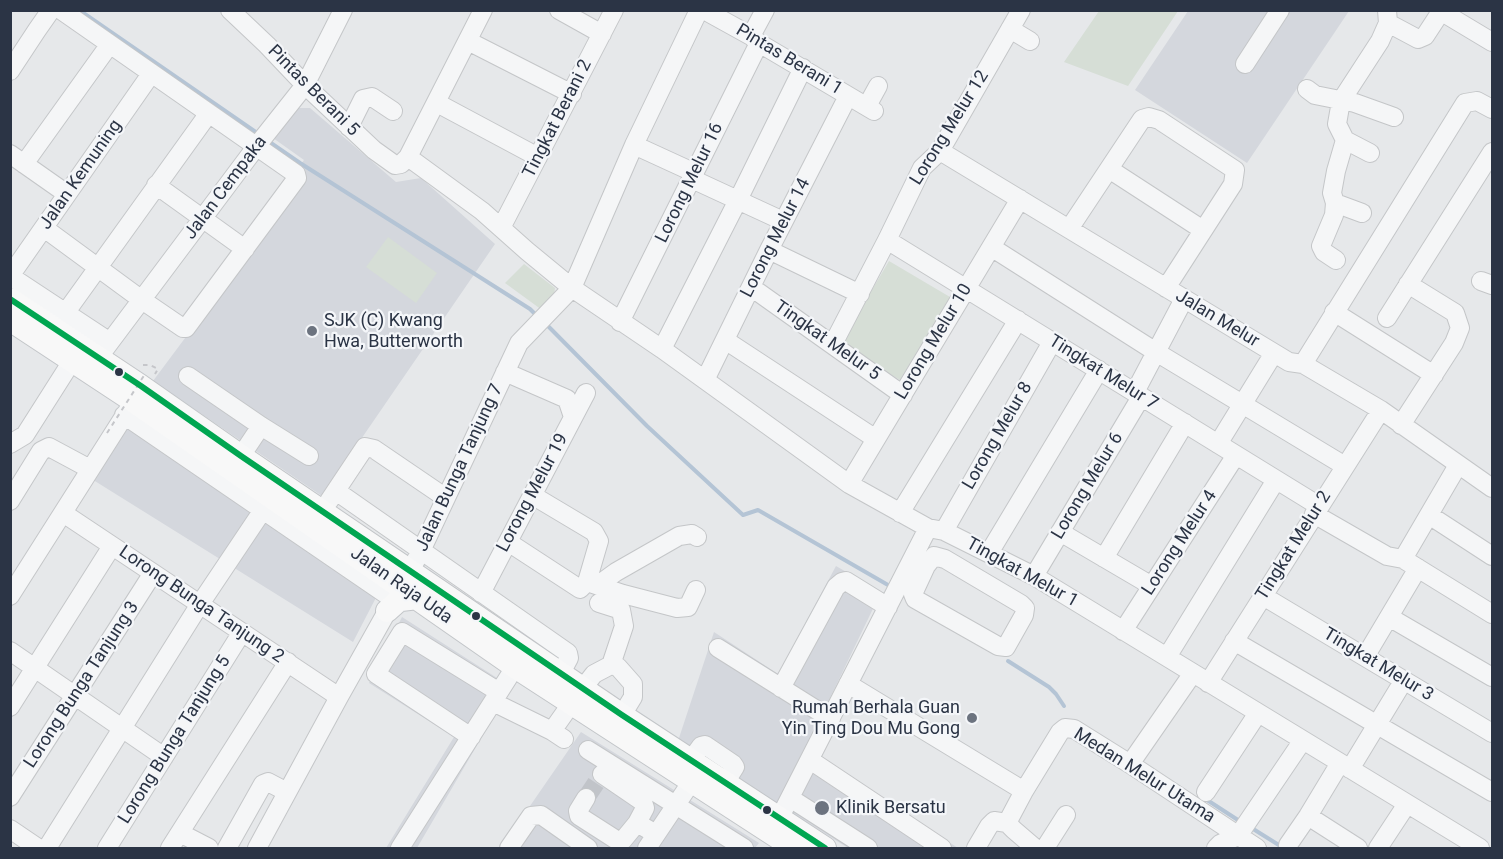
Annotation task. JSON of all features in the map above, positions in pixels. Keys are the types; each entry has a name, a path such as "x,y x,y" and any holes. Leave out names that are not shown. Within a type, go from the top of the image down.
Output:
{"main road":[{"name":"Jalan Raja Uda","path":"10,299 104,350 141,386 322,511 375,558 402,593 515,667 583,688 790,847"},
{"name":"Jalan Raja Uda","path":"10,320 72,361 129,408 375,558"},
{"name":"Jalan Raja Uda","path":"402,593 566,661 583,688 625,739 691,771 725,783 825,849"}],"street":[{"path":"10,71 51,10"},
{"path":"44,228 142,300 186,328 297,178 296,174 261,141 208,113 60,10"},
{"name":"Pintas Berani 5","path":"230,10 374,150 395,165 404,161 482,211 527,252 572,288"},
{"name":"Jalan Cempaka","path":"104,350 305,85 343,10"},
{"path":"404,161 483,10"},
{"path":"559,10 602,34"},
{"name":"Tingkat Berani 2","path":"501,228 614,10"},
{"path":"572,288 633,145 699,10"},
{"name":"Pintas Berani 1","path":"704,10 870,108 878,86"},
{"name":"Lorong Melur 16","path":"620,322 694,176 755,39 765,10"},
{"name":"Lorong Melur 12","path":"833,344 922,168 940,151 1021,10"},
{"path":"1245,64 1280,10"},
{"path":"1370,153 1345,140 1336,124 1341,101 1380,40 1387,17 1418,39 1425,36 1442,11 1492,42"},
{"path":"1010,29 1030,41"},
{"path":"468,41 572,94"},
{"path":"67,194 17,159 110,44"},
{"path":"662,349 803,68"},
{"name":"Jalan Kemuning","path":"10,276 151,74"},
{"path":"1307,88 1315,95 1355,103 1394,117"},
{"name":"Lorong Melur 14","path":"705,381 783,221 848,96"},
{"path":"349,127 363,99 372,98 393,111"},
{"path":"1303,364 1465,103 1477,101 1492,109"},
{"path":"436,103 538,157"},
{"path":"66,312 208,113"},
{"path":"1069,229 1142,119 1149,117 1159,120 1235,170 1233,184 1166,288"},
{"path":"1336,260 1324,252 1322,246 1334,215 1335,203 1332,193 1345,140"},
{"path":"633,145 783,221"},
{"name":"Jalan Melur","path":"940,151 1274,354 1289,362 1303,364 1381,410 1492,488"},
{"path":"1387,318 1492,152"},
{"path":"1109,169 1203,230"},
{"path":"156,185 244,249"},
{"name":"Lorong Melur 10","path":"849,484 1020,200"},
{"path":"1335,203 1362,213"},
{"name":"Tingkat Melur 7","path":"887,240 1276,480 1387,556 1411,563"},
{"path":"992,247 1156,352 1345,466"},
{"path":"769,250 860,294"},
{"path":"10,276 66,312 104,350"},
{"path":"1401,425 1454,343 1460,328 1455,313 1408,284"},
{"name":"Tingkat Melur 5","path":"751,287 903,394"},
{"name":"Jalan Bunga Tanjung 7","path":"257,849 339,697 402,593 519,343 572,288"},
{"name":"Tingkat Melur 1","path":"572,288 662,349 849,484 900,513 1034,576 1480,849"},
{"name":"Lorong Melur 6","path":"1034,576 1138,394 1156,352 1184,299"},
{"path":"1334,312 1434,375"},
{"path":"900,513 1018,320"},
{"path":"726,340 876,439"},
{"name":"Lorong Melur 8","path":"919,563 936,529 1052,342"},
{"path":"1218,444 1274,354"},
{"path":"10,444 25,435 72,361"},
{"path":"989,554 1099,370"},
{"path":"505,372 567,399 573,417"},
{"path":"188,376 309,456"},
{"name":"Lorong Melur 19","path":"481,593 586,393"},
{"path":"11,594 129,408 263,510 402,593"},
{"name":"Tingkat Melur 2","path":"1130,764 1234,641 1381,410"},
{"path":"1104,558 1185,423"},
{"path":"241,456 261,426"},
{"path":"10,501 41,451 49,447 90,470"},
{"path":"322,511 365,447 374,449 446,498"},
{"name":"Lorong Melur 4","path":"1123,631 1236,455"},
{"path":"1365,657 1389,616 1429,515 1458,465"},
{"path":"1167,657 1276,480"},
{"name":"Jalan Raja Uda","path":"336,491 481,593 566,661"},
{"path":"532,495 594,532 599,541 595,590"},
{"path":"46,849 200,604 263,510"},
{"name":"Lorong Bunga Tanjung 2","path":"63,513 339,697"},
{"path":"1429,515 1492,556"},
{"path":"1060,532 1152,586"},
{"path":"595,590 616,572 679,536 692,534 697,537"},
{"path":"508,542 580,589 623,594 677,608 688,607 696,590"},
{"path":"10,707 112,546"},
{"path":"779,819 888,607 919,563 934,556 945,560 1021,604 1025,608 1024,615 1006,647 998,646 915,599 913,594 919,563"},
{"path":"1411,563 1492,614"},
{"name":"Lorong Bunga Tanjung 3","path":"10,797 153,573"},
{"path":"781,688 836,587 842,582 846,581 888,607"},
{"path":"471,736 376,674 402,632 496,697 558,735 583,688 611,665 624,626 621,610 595,590"},
{"name":"Tingkat Melur 3","path":"1263,596 1492,733"},
{"path":"1389,616 1492,677"},
{"name":"Lorong Bunga Tanjung 5","path":"107,849 242,632"},
{"path":"1234,641 1492,792"},
{"path":"717,648 831,719"},
{"path":"10,651 164,757"},
{"path":"209,849 175,841 288,662"},
{"path":"611,665 618,667 633,684 633,697 621,715"},
{"path":"406,846 515,667"},
{"path":"1288,845 1377,724 1404,680"},
{"path":"848,684 1024,791"},
{"path":"1206,792 1258,713"},
{"name":"Medan Melur Utama","path":"1007,822 1060,732 1065,728 1074,729 1243,834 1257,849"},
{"path":"588,750 598,780 643,802 645,808 638,824 623,840 618,841 579,816 578,811 598,780 625,739"},
{"path":"1216,849 1220,844 1243,834 1303,740"},
{"path":"810,760 942,849"},
{"path":"638,824 651,842 675,805 691,771"},
{"path":"598,780 675,805 744,849"},
{"path":"227,848 263,784 268,782 286,792"},
{"path":"790,798 868,849"},
{"path":"1378,849 1407,804"},
{"path":"509,849 531,816 541,815 588,849"},
{"path":"1045,849 1066,816"},
{"path":"1308,816 1358,849"},
{"path":"976,849 994,820 1007,822 1035,849"},
{"path":"10,830 38,849"}],"path":[{"path":"142,365 150,365 158,369"},
{"path":"107,433 145,374"}],"shaded area":[{"path":"1099,11 1178,11 1128,86 1064,62"},
{"path":"1188,11 1349,11 1247,163 1135,90"},
{"name":"SJK (C) Kwang Hwa, Butterworth","path":"297,108 310,108 396,182 421,178 495,244 322,496 153,381 279,212 297,169 304,160 273,138"},
{"path":"388,237 437,273 416,303 366,267"},
{"path":"889,261 950,297 900,380 840,344"},
{"path":"524,264 555,288 554,296 542,310 505,283"},
{"path":"131,413 382,586 353,642 90,478"},
{"path":"836,566 881,592 806,748 958,848 848,848 678,741 714,632 778,674"},
{"path":"402,617 511,687 417,848 386,848 454,737 369,683"},
{"path":"581,732 759,843 755,848 501,848"}],"waterway":[{"path":"79,10 260,135"},
{"path":"268,141 530,309 538,317"},
{"path":"546,324 647,426 743,515 758,510 888,585"},
{"path":"1008,661 1049,687 1064,706"},
{"path":"1204,798 1241,822"},
{"path":"1250,827 1282,847"}],"tunnel":[{"path":"586,798 596,783"}],"transit line":[{"path":"10,299 622,715 825,848"}],"place":[{"name":"SJK (C) Kwang Hwa, Butterworth","path":"312,331"},
{"name":"Rumah Berhala Guan Yin Ting Dou Mu Gong","path":"972,718"},
{"name":"Klinik Bersatu","path":"822,808"}]}
